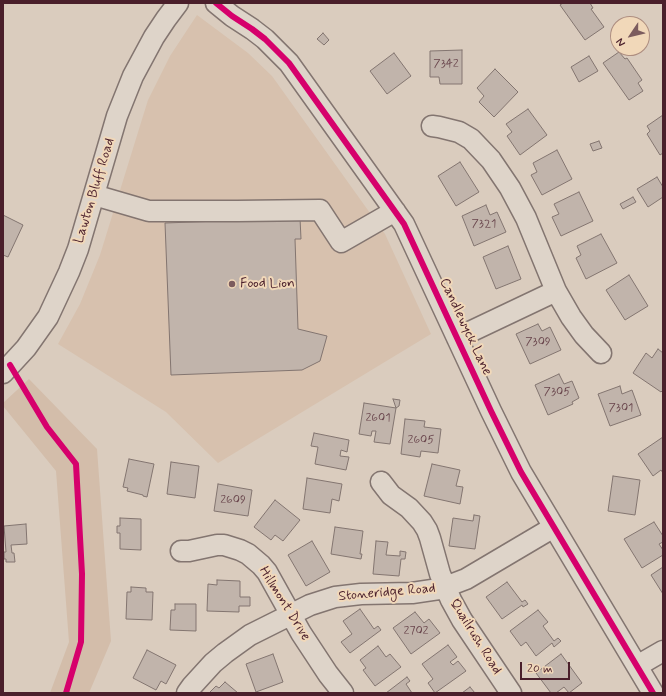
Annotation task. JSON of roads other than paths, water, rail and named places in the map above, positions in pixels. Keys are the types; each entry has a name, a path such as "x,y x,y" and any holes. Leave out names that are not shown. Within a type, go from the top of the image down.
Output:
{"street":[{"name":"Lawton Bluff Road","path":"3,373 26,348 48,317 78,249 117,116 133,76 154,37 178,3"},
{"name":"Candlewyck Lane","path":"216,3 265,39 289,63 404,224 490,411 521,472 653,693"},
{"path":"432,126 459,132 471,139 491,160 510,188 523,212 556,291 571,317 584,335 601,353"},
{"path":"94,195 149,211 320,210 340,242 395,211"},
{"path":"457,338 556,291"},
{"name":"Quailrush Road","path":"380,482 391,495 409,508 422,522 430,538 440,574 451,600 462,620 511,693"},
{"name":"Stoneridge Road","path":"187,693 213,663 225,652 250,636 310,605 335,597 361,594 412,593 439,589 466,579 554,527"},
{"name":"Hillmont Drive","path":"181,551 224,545 248,554 262,565 301,633 328,674 343,693"},
{"path":"637,666 663,651"}],"place":[{"name":"Food Lion","path":"232,284"}]}
